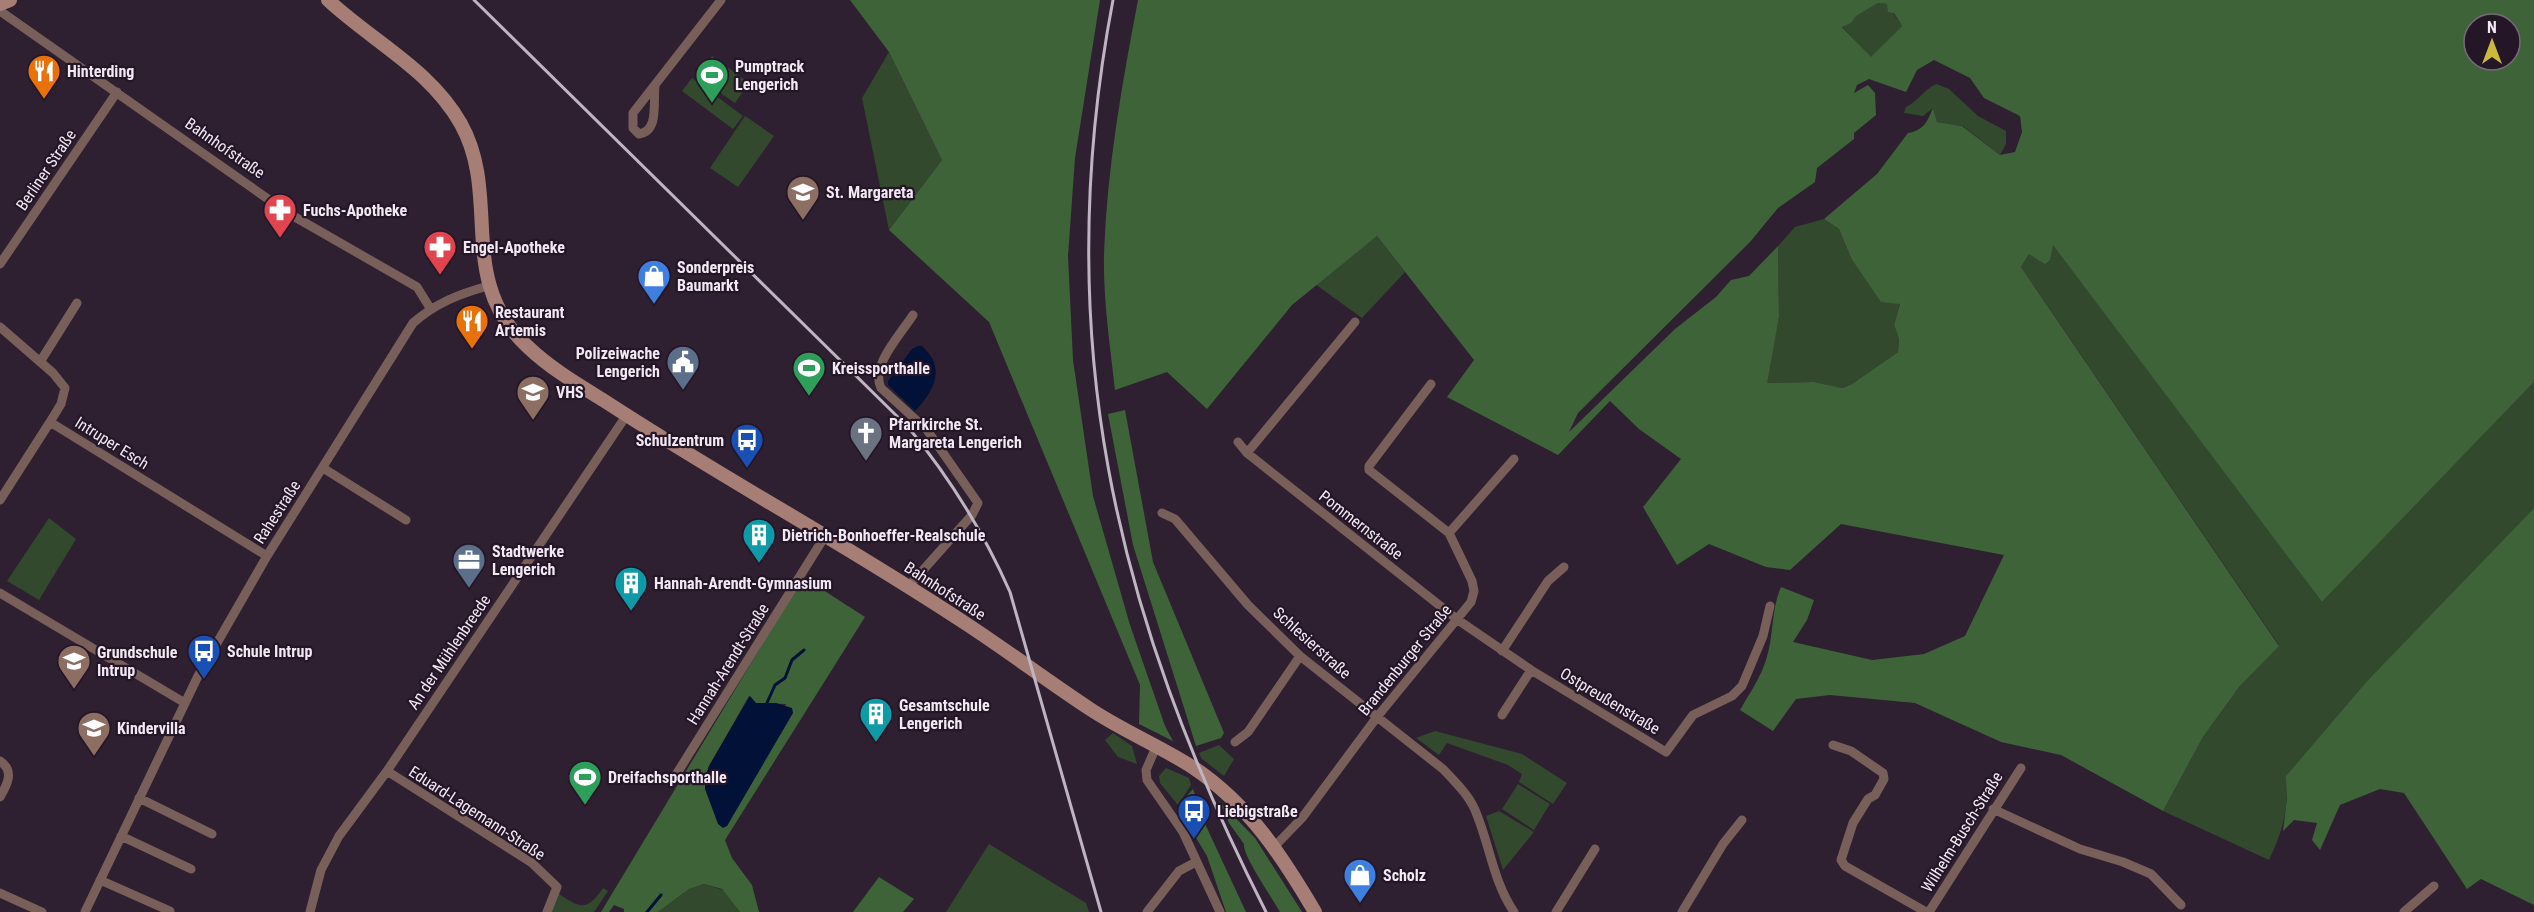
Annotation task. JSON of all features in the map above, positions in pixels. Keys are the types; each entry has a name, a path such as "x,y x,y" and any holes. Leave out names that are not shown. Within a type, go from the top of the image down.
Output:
{"street":[{"path":"0,4 10,0"},
{"name":"Bahnhofstraße","path":"328,0 342,7 421,74 437,90 460,124 471,148 477,174 480,236 488,286 498,309 526,346 626,416 909,587 1089,709 1190,766 1226,792 1246,811 1275,846 1315,912"},
{"path":"655,87 654,125 647,133 639,134 633,128 633,113 721,0"},
{"name":"Bahnhofstraße","path":"0,11 288,213 417,288 430,308"},
{"name":"Berliner Straße","path":"0,264 117,93"},
{"name":"Rahestraße","path":"85,912 185,702 267,556 413,323 430,308 449,298 488,286"},
{"path":"40,362 77,303"},
{"path":"909,587 920,571 972,515 978,503 927,430 882,388 878,381 881,364 913,315"},
{"path":"1246,453 1355,322"},
{"name":"Intruper Esch","path":"0,327 40,362 65,388 61,404 50,422 267,556"},
{"name":"Brandenburger Straße","path":"1275,846 1302,818 1377,717 1471,602 1474,591 1472,581 1449,533 1369,470 1369,466 1431,384"},
{"name":"An der Mühlenbreede","path":"310,912 321,870 339,836 387,771 626,416"},
{"path":"0,500 50,422"},
{"name":"Pommernstraße","path":"1238,442 1246,453 1458,620"},
{"path":"1449,533 1514,459"},
{"path":"323,468 406,520"},
{"name":"Schlesierstraße","path":"1162,513 1175,519 1248,605 1300,656 1443,769 1462,789 1477,813 1498,880 1514,912"},
{"name":"Hannah-Arendt-Straße","path":"674,778 825,536"},
{"path":"1502,651 1548,581 1564,567"},
{"path":"0,593 185,702"},
{"name":"Ostpreußenstraße","path":"1458,620 1531,670 1666,752 1693,715 1732,696 1742,686 1763,636 1770,606"},
{"path":"1235,742 1248,732 1300,656"},
{"path":"1502,715 1531,670"},
{"path":"1833,745 1851,751 1883,773 1884,779 1875,795 1868,799 1853,823 1841,860 1845,866 1928,912"},
{"path":"1156,747 1146,770 1147,780 1176,821 1220,912"},
{"path":"0,761 6,766 9,774 8,783 0,797"},
{"name":"Wilhelm-Busch-Straße","path":"1928,912 2021,768"},
{"name":"Eduard-Lagemann-Straße","path":"387,771 532,863 557,887 547,912"},
{"path":"139,798 212,834"},
{"path":"1994,809 2080,849 2123,862 2151,874 2181,905"},
{"path":"1682,912 1723,844 1742,820"},
{"path":"121,836 190,869"},
{"path":"1556,912 1594,849"},
{"path":"1151,910 1157,897 1179,871 1196,862"},
{"path":"100,880 170,911"},
{"path":"2404,912 2434,886"},
{"path":"0,893 42,912"}],"green space":[{"path":"850,0 1100,0 1075,158 1068,256 1073,360 1093,496 1130,625 1165,726 1173,741 1139,724 1140,685 989,322 889,230 942,160 889,52"},
{"path":"1138,0 2534,0 2534,382 2322,602 2053,245 2050,260 2045,264 2029,254 2021,267 2279,646 2240,686 2203,737 2163,811 2061,755 2001,742 1915,703 1830,695 1796,699 1773,731 1740,710 1766,660 1781,587 1814,600 1807,620 1793,642 1872,660 1924,654 1965,636 2004,555 1841,524 1790,570 1766,567 1709,544 1677,565 1643,507 1681,459 1639,429 1610,401 1558,455 1447,397 1474,360 1377,236 1292,305 1207,409 1167,372 1115,390 1106,305 1104,254 1112,158","holes":["1878,3 1887,4 1888,12 1894,13 1902,26 1871,57 1842,27","1934,60 1970,78 1984,98 2020,116 2022,132 2015,152 2000,155 1962,126 1937,122 1933,108 1924,125 1908,133 1877,174 1824,219 1839,229 1851,258 1881,302 1900,304 1894,325 1899,339 1898,352 1852,384 1842,388 1814,382 1767,383 1779,317 1778,246 1749,276 1731,280 1716,297 1675,329 1569,432 1578,413 1750,242 1778,208 1815,182 1817,168 1854,139 1854,133 1876,115 1875,93 1868,85 1854,93 1857,85 1869,79 1906,92 1917,70"]},
{"path":"1878,3 1887,4 1902,26 1871,58 1842,26 1851,23 1855,16"},
{"path":"889,52 942,160 889,230 862,98"},
{"path":"712,56 749,83 735,103 697,77"},
{"name":"Pumptrack Lengerich","path":"692,78 743,116 733,129 682,91"},
{"path":"1936,84 1949,89 1978,116 2006,131 2006,144 2000,155 1963,126 1937,122 1933,108 1923,116 1904,113 1906,107"},
{"path":"745,116 774,136 738,187 710,168"},
{"path":"1824,219 1839,229 1851,258 1900,304 1894,325 1899,339 1898,352 1852,384 1841,388 1814,382 1766,383 1779,317 1778,246 1795,227"},
{"path":"1377,236 1405,272 1362,318 1315,284"},
{"path":"2053,244 2322,602 2534,382 2534,508 2367,681 2287,775 2284,819 2269,860 2163,811 2203,737 2240,686 2279,645 2021,267 2029,254"},
{"path":"1125,410 1153,562 1224,733 1221,738 1196,746 1133,545 1108,414"},
{"path":"2534,508 2534,905 2481,879 2467,889 2404,793 2380,789 2340,805 2320,850 2312,840 2317,823 2294,820 2283,831 2287,798 2286,776 2367,681"},
{"path":"49,518 76,539 39,600 7,581"},
{"path":"803,577 865,617 725,840 732,858 752,885 759,912 740,912 722,889 704,884 689,889 658,912 624,912 624,909 614,905 609,912 601,912","holes":["749,696 755,703 786,704 727,826 705,779 709,766"]},
{"path":"1435,731 1522,754 1567,783 1553,804 1519,782 1522,774 1508,765 1447,743 1439,755 1416,738"},
{"path":"1113,733 1132,746 1137,764 1118,757 1105,740"},
{"path":"1219,745 1234,759 1224,776 1202,759 1199,753"},
{"path":"1166,768 1189,778 1191,785 1178,805 1160,783 1159,776"},
{"path":"1518,784 1550,804 1534,830 1502,809"},
{"path":"1193,789 1206,826 1246,912 1226,912 1207,856 1184,818 1186,797"},
{"path":"1219,801 1255,838 1302,912 1280,912 1253,867 1244,844 1229,823"},
{"path":"1499,811 1534,832 1503,870 1486,816"},
{"path":"989,844 1086,903 1089,912 946,912"},
{"path":"879,877 914,899 903,912 853,912"},
{"path":"704,884 723,890 740,912 658,912 689,889"},
{"path":"603,888 608,891 594,912 549,912 558,893 582,905 592,901"}],"water":[{"path":"922,346 929,354 936,371 928,395 915,411 888,385 888,381 912,349"},
{"path":"750,696 756,703 776,703 792,708 793,713 727,826 723,828 718,824 705,789 705,779 709,766"}],"waterway":[{"path":"766,705 775,685 785,678 792,660 804,650"},
{"path":"647,912 661,895"}],"railway":[{"path":"474,0 908,427 952,486 989,548 1010,592 1101,912"},
{"path":"1113,0 1095,123 1089,242 1093,357 1108,469 1134,580 1169,690 1213,800 1266,912"}],"place":[{"name":"Hinterding","path":"44,100"},
{"name":"Pumptrack Lengerich","path":"712,104"},
{"name":"St. Margareta","path":"803,221"},
{"name":"Fuchs-Apotheke","path":"280,239"},
{"name":"Engel-Apotheke","path":"440,276"},
{"name":"Sonderpreis Baumarkt","path":"654,305"},
{"name":"Restaurant Artemis","path":"472,350"},
{"name":"Polizeiwache Lengerich","path":"683,391"},
{"name":"Kreissporthalle","path":"809,397"},
{"name":"VHS","path":"533,421"},
{"name":"Pfarrkirche St. Margareta Lengerich","path":"866,462"},
{"name":"Schulzentrum","path":"747,469"},
{"name":"Dietrich-Bonhoeffer-Realschule","path":"759,564"},
{"name":"Stadtwerke Lengerich","path":"469,589"},
{"name":"Hannah-Arendt-Gymnasium","path":"631,612"},
{"name":"Schule Intrup","path":"204,680"},
{"name":"Grundschule Intrup","path":"74,690"},
{"name":"Gesamtschule Lengerich","path":"876,743"},
{"name":"Kindervilla","path":"94,757"},
{"name":"Dreifachsporthalle","path":"585,806"},
{"name":"Liebigstraße","path":"1194,840"},
{"name":"Scholz","path":"1360,904"}]}
